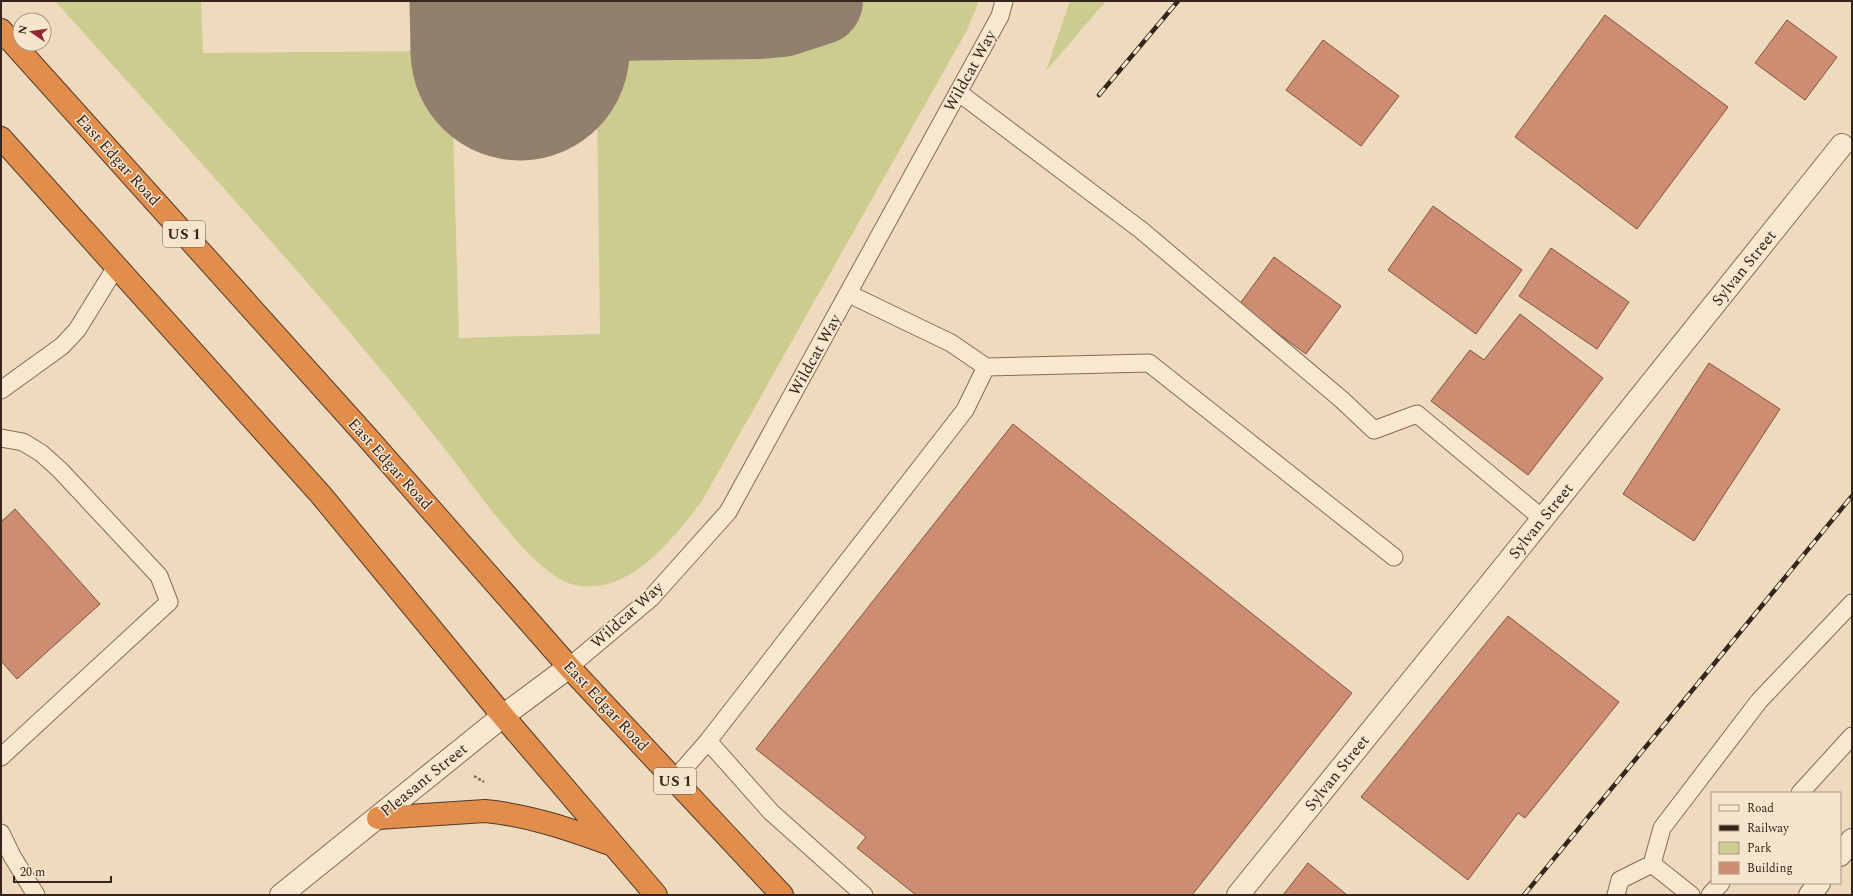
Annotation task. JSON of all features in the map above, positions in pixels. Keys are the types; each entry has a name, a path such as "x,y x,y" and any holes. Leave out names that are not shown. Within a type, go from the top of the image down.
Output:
{"highway":[{"name":"East Edgar Road","path":"1,30 367,437 569,666 782,895"},
{"path":"1,138 321,495 502,716 656,895"},
{"path":"378,818 485,811 500,812 550,823 611,844"}],"street":[{"name":"Sylvan Street","path":"1238,895 1543,519 1842,145"},
{"name":"Pleasant Street","path":"281,895 378,818 502,716 569,666"},
{"path":"1841,854 1852,840"},
{"path":"1810,895 1818,884"}],"lane":[{"name":"Wildcat Way","path":"569,666 651,598 728,512 849,294 1000,16 1004,1"},
{"path":"958,92 1141,230 1341,399 1374,430 1417,414 1543,519"},
{"path":"1,390 67,341 77,330 116,266"},
{"path":"849,294 951,343 986,368 1149,363 1394,557"},
{"path":"674,780 708,741 965,410 986,368"},
{"path":"1,438 23,442 41,452 60,470 159,576 169,602 1,757"},
{"path":"1616,895 1620,880 1652,864 1662,828 1759,702 1852,603"},
{"path":"1801,792 1852,736"},
{"path":"708,741 771,812 864,895"},
{"path":"1,833 12,856 36,895"},
{"path":"1652,864 1691,895"},
{"path":"1710,895 1720,884"}],"green space":[{"path":"55,1 201,1 203,53 441,51 449,54 451,60 459,338 600,334 597,106 599,83 609,66 621,52 637,45 782,42 812,34 843,20 866,1 979,1 967,30 702,501 677,532 648,561 632,573 614,582 595,586 575,585 559,579 525,550 491,510 404,398 307,282"},
{"path":"1070,1 1106,1 1046,71"}],"building":[{"path":"1605,15 1728,107 1637,229 1515,137"},
{"path":"1787,20 1837,57 1805,100 1755,63"},
{"path":"1323,40 1399,96 1361,146 1286,90"},
{"path":"1433,206 1522,270 1476,334 1388,270"},
{"path":"1551,248 1629,302 1597,349 1519,296"},
{"path":"1274,257 1341,306 1306,354 1239,305"},
{"path":"1520,314 1603,378 1528,475 1431,401 1470,350 1484,360"},
{"path":"1709,363 1780,409 1694,541 1623,494"},
{"path":"1013,424 1352,693 1192,895 916,895 857,848 866,837 756,749"},
{"path":"15,509 100,604 17,679 1,661 1,522"},
{"path":"1508,616 1619,702 1525,818 1518,813 1468,880 1361,797"},
{"path":"1308,863 1347,895 1283,895"}],"taxiway":[{"path":"519,18 760,15 782,13 819,1"}],"runway":[{"path":"519,1 520,51"}],"railway":[{"path":"1099,95 1178,1"},
{"path":"1524,895 1852,496"}]}
